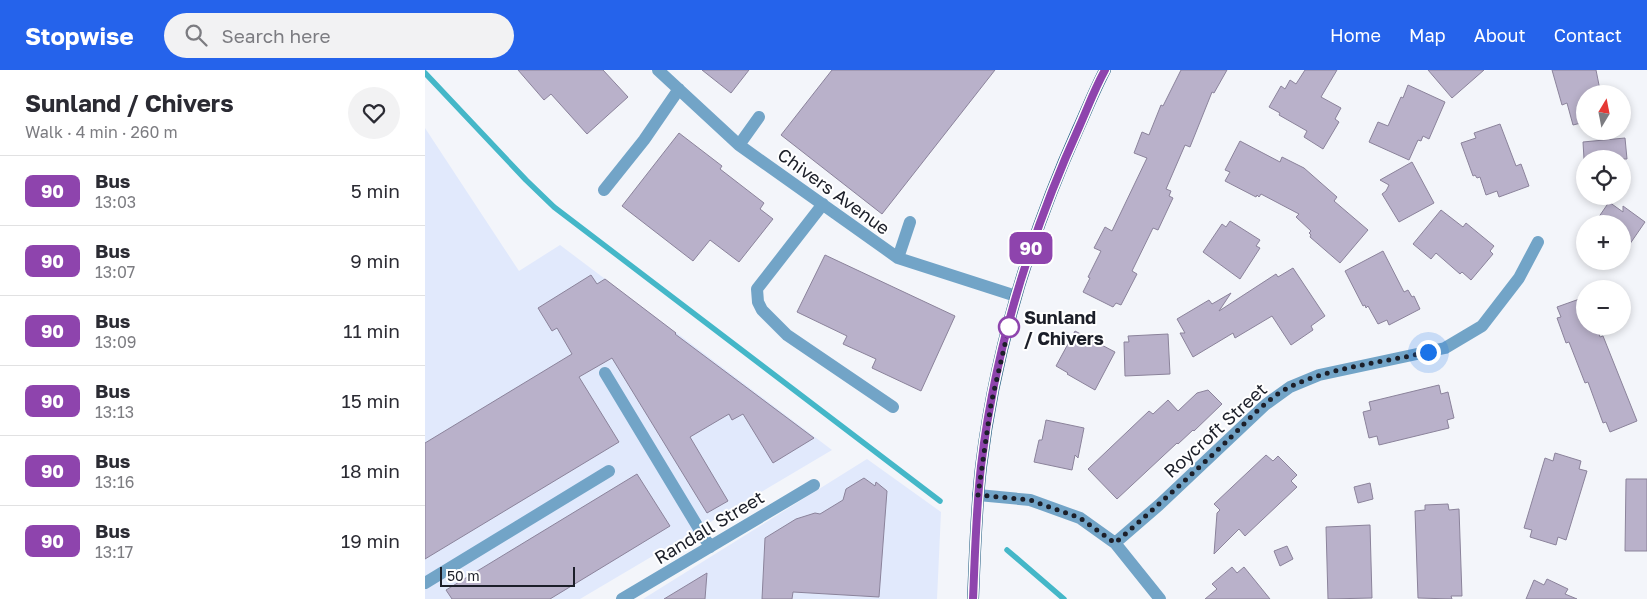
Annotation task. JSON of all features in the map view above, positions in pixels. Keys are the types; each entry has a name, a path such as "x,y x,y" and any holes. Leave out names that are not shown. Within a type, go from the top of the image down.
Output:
{"main road":[{"path":"973,599 978,495 991,404 1016,296 1037,226 1057,175 1105,70"}],"street":[{"name":"Chivers Avenue","path":"658,70 739,145 897,258 1016,296"},
{"path":"604,190 644,140 679,89"},
{"path":"739,145 759,118"},
{"path":"823,204 757,289 758,302 762,310 787,335 893,407"},
{"path":"897,258 909,222"},
{"name":"Roycroft Street","path":"1115,543 1159,505 1265,405 1290,387 1319,375 1445,348 1482,326 1519,278 1538,242"},
{"path":"605,373 710,547"},
{"path":"425,583 609,471"},
{"name":"Randall Street","path":"622,599 814,485"},
{"path":"978,495 1030,500 1080,518 1115,543 1160,599"}],"shaded area":[{"path":"425,128 519,271 560,245 832,450 580,599 425,599"},
{"path":"867,459 941,512 937,599 643,599"}],"building":[{"path":"518,70 603,70 628,97 587,134 551,94 544,100"},
{"path":"702,70 749,70 731,93"},
{"path":"832,70 995,70 882,214 781,135"},
{"path":"1181,70 1227,70 1214,93 1212,92 1190,147 1185,145 1166,189 1171,191 1169,196 1173,198 1158,230 1153,228 1132,271 1137,274 1121,305 1116,303 1113,307 1083,292 1101,251 1094,248 1105,227 1112,231 1147,158 1134,153 1142,132 1149,135 1161,105 1163,106"},
{"path":"1305,70 1337,70 1321,97 1341,108 1335,119 1339,122 1323,149 1304,137 1307,131 1269,107 1281,86 1285,89 1290,80 1296,84"},
{"path":"1428,70 1484,70 1452,98"},
{"path":"1552,70 1596,70 1599,85 1576,85 1576,124 1573,125 1567,103 1562,105"},
{"path":"1408,85 1445,102 1429,139 1423,136 1421,141 1418,140 1409,160 1369,142 1378,122 1388,126"},
{"path":"1500,124 1516,166 1521,164 1529,186 1499,197 1497,191 1486,195 1480,177 1473,176 1461,143 1476,138 1474,133"},
{"path":"679,133 722,166 720,169 764,203 760,209 773,219 739,262 710,240 693,261 622,206"},
{"path":"1625,140 1626,150 1583,150 1583,142"},
{"path":"1240,141 1280,162 1282,157 1304,168 1337,197 1334,201 1368,230 1340,263 1310,237 1309,233 1311,231 1296,217 1299,214 1261,194 1259,197 1257,195 1256,197 1225,181 1230,172 1225,170"},
{"path":"1412,162 1434,203 1399,222 1382,194 1389,185 1380,180"},
{"path":"1607,205 1613,205 1623,212 1623,206 1645,222 1631,242 1631,215 1600,215"},
{"path":"1441,210 1463,227 1466,223 1494,246 1490,251 1493,254 1471,280 1462,272 1460,274 1436,253 1431,259 1413,244"},
{"path":"1230,221 1260,240 1256,246 1260,248 1240,279 1203,252 1222,224 1226,227"},
{"path":"1383,251 1404,292 1408,290 1412,297 1414,296 1420,309 1389,325 1387,320 1378,324 1368,306 1366,308 1365,305 1363,306 1345,271"},
{"path":"825,255 955,316 921,391 872,368 876,359 843,344 847,336 797,312"},
{"path":"1293,268 1325,316 1311,326 1313,330 1291,345 1272,316 1235,338 1233,333 1193,357 1180,333 1185,333 1177,319 1209,300 1212,304 1231,293 1219,311 1276,274 1278,277"},
{"path":"591,275 597,284 605,279 814,438 773,463 743,414 732,420 729,414 690,437 728,501 707,513 612,358 579,377 619,442 425,559 425,443 572,354 557,328 552,331 538,308"},
{"path":"1576,300 1576,335 1603,336 1637,421 1610,432 1606,422 1603,423 1588,382 1585,383 1569,342 1566,343 1557,318 1561,317 1557,307"},
{"path":"1075,331 1115,352 1095,390 1056,366"},
{"path":"1168,334 1170,374 1125,376 1124,342 1129,342 1128,336"},
{"path":"1439,385 1441,394 1448,392 1454,418 1447,420 1449,428 1379,445 1377,436 1369,438 1363,412 1371,410 1369,402"},
{"path":"1208,390 1222,404 1117,499 1088,469 1149,411 1153,414 1168,400 1178,411 1197,393"},
{"path":"1046,420 1084,428 1078,458 1075,455 1072,470 1034,462 1039,440 1042,440"},
{"path":"1555,453 1581,461 1579,469 1587,471 1566,540 1558,537 1556,545 1530,537 1532,530 1524,528 1545,458 1553,461"},
{"path":"1266,455 1273,461 1278,456 1297,475 1291,481 1297,487 1245,536 1239,529 1214,554 1217,513 1220,510 1214,504"},
{"path":"637,474 670,526 550,599 452,599 446,590"},
{"path":"864,478 875,486 876,482 887,491 879,597 793,592 792,599 762,599 765,538 796,519 815,513 820,514 843,500 846,489"},
{"path":"1626,479 1647,479 1647,551 1625,551"},
{"path":"1370,483 1373,499 1358,503 1354,487"},
{"path":"1448,504 1449,510 1459,509 1462,596 1451,596 1452,599 1418,598 1415,511 1425,510 1425,505"},
{"path":"1370,525 1372,598 1328,599 1326,527"},
{"path":"1287,546 1293,559 1280,566 1274,551"},
{"path":"1232,567 1237,573 1244,567 1270,599 1205,599 1217,589 1212,584"},
{"path":"707,573 705,599 664,599"},
{"path":"1547,579 1568,589 1565,594 1577,599 1526,599 1534,580 1544,585"}],"waterway":[{"path":"425,73 554,207 940,501"},
{"path":"1007,550 1064,599"}],"bus line":[{"name":"90","path":"973,599 981,466 991,404 1016,296 1037,226 1057,175 1105,70"}],"place":[{"name":"Sunland / Chivers","path":"1009,327"}],"route":[{"path":"1009,327 991,404 978,495 1030,500 1080,518 1115,543 1159,505 1265,405 1290,387 1319,375 1428,352"}]}
